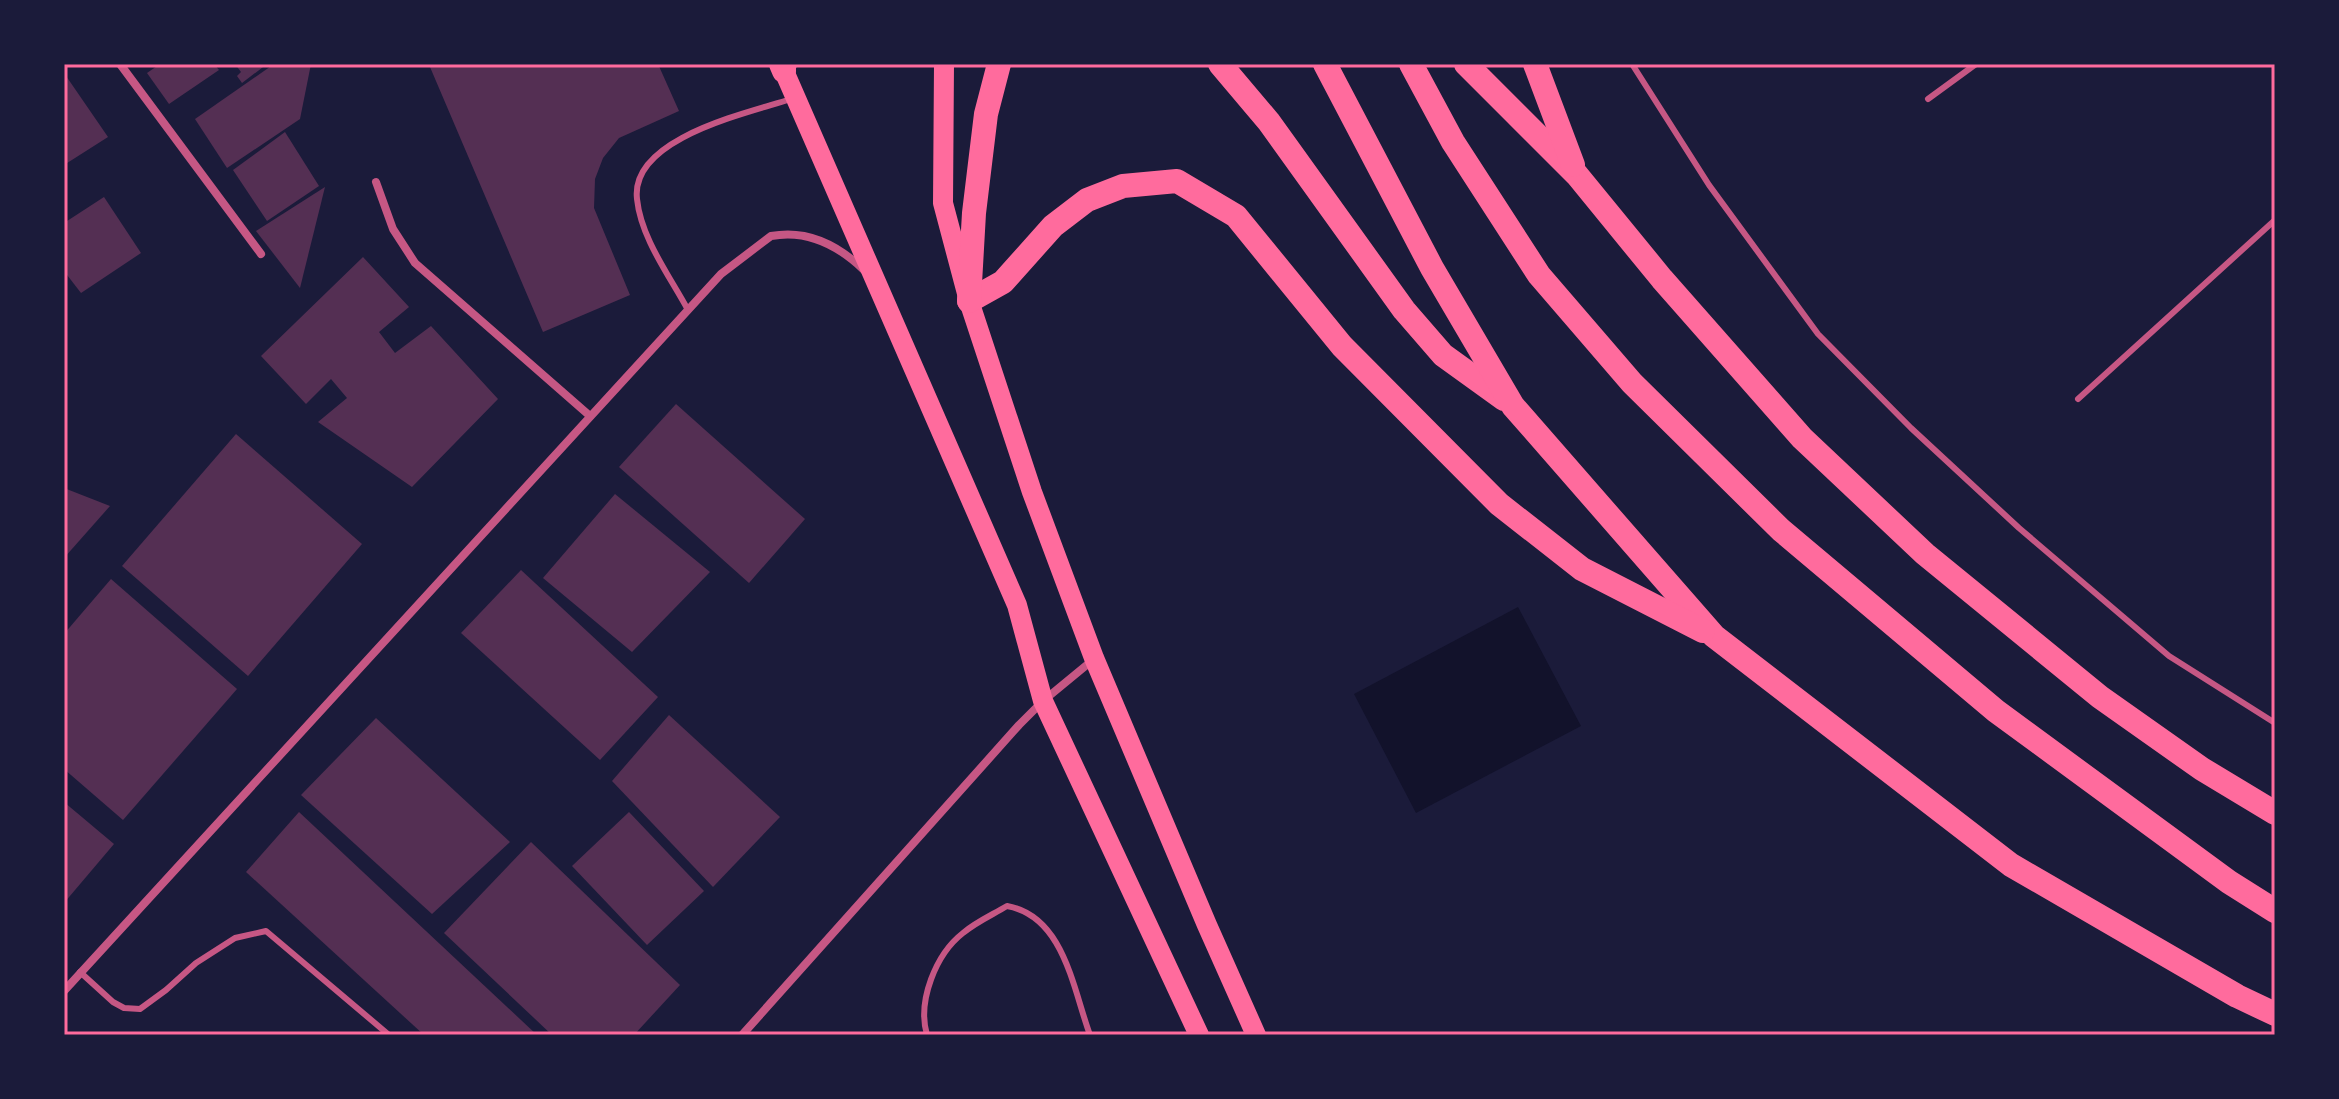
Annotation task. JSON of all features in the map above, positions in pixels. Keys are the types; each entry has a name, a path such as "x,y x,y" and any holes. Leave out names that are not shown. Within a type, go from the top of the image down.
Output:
{"highway":[{"path":"969,301 974,213 984,129 999,64"},
{"path":"1220,64 1269,122 1404,310 1443,355 1513,406"},
{"path":"1325,64 1432,268 1513,406 1714,636"},
{"path":"1411,64 1453,142 1539,275 1632,383 1781,530 1996,711 2229,882 2275,911"},
{"path":"1466,64 1577,175 1662,279 1802,438 1925,554 2100,697 2202,769 2275,813"},
{"path":"1535,64 1577,175"},
{"path":"969,301 1003,282 1053,226 1087,200 1123,186 1177,181 1236,216 1342,346 1499,504 1582,569 1714,636 2011,865 2237,996 2275,1014"}],"main road":[{"path":"944,64 943,203 969,301 1032,492 1094,658 1256,1035"},
{"path":"784,66 1017,605 1043,701 1199,1035"}],"street":[{"path":"120,64 261,254"},
{"path":"376,182 393,229 415,263 590,416"},
{"path":"64,991 721,274 771,236 811,237 847,254 882,292"},
{"path":"742,1035 1043,701 1094,658"}],"lane":[{"path":"1632,64 1709,185 1818,334 1911,428 2030,538 2169,656 2275,723"},
{"path":"1928,99 1976,64"},
{"path":"688,310 645,232 636,196 644,168 683,135 796,97"},
{"path":"2078,399 2275,220"},
{"path":"927,1035 923,1022 928,987 944,952 962,934 1007,906 1033,915 1056,940 1090,1035"},
{"path":"80,972 113,1002 124,1008 140,1009 196,963 235,938 266,931 389,1035"}],"shaded area":[{"path":"1518,607 1581,726 1416,813 1354,694"}],"building":[{"path":"160,64 214,64 219,70 169,104 147,73"},
{"path":"235,64 267,64 242,83 237,76 241,72"},
{"path":"274,64 311,64 300,119 227,168 195,119"},
{"path":"438,64 658,64 679,111 619,138 603,158 595,179 594,208 630,295 543,332 430,67"},
{"path":"64,73 108,137 64,165"},
{"path":"285,132 319,186 267,221 233,170"},
{"path":"325,187 300,288 256,231"},
{"path":"104,197 141,253 81,293 64,271 64,223"},
{"path":"363,257 409,307 379,332 395,353 431,326 498,399 412,487 318,422 347,398 331,379 306,404 261,356"},
{"path":"676,404 805,519 749,583 619,467"},
{"path":"236,434 362,544 248,676 122,566"},
{"path":"64,488 110,506 64,558"},
{"path":"615,494 710,572 632,652 543,578"},
{"path":"521,570 658,697 600,760 461,633"},
{"path":"111,579 237,689 123,820 64,769 64,634"},
{"path":"669,715 780,817 713,887 612,781"},
{"path":"376,718 510,842 432,914 301,795"},
{"path":"64,802 114,844 64,903"},
{"path":"299,812 537,1035 424,1035 246,872"},
{"path":"629,812 704,891 647,945 572,866"},
{"path":"531,842 680,985 634,1035 552,1035 444,933"}]}
